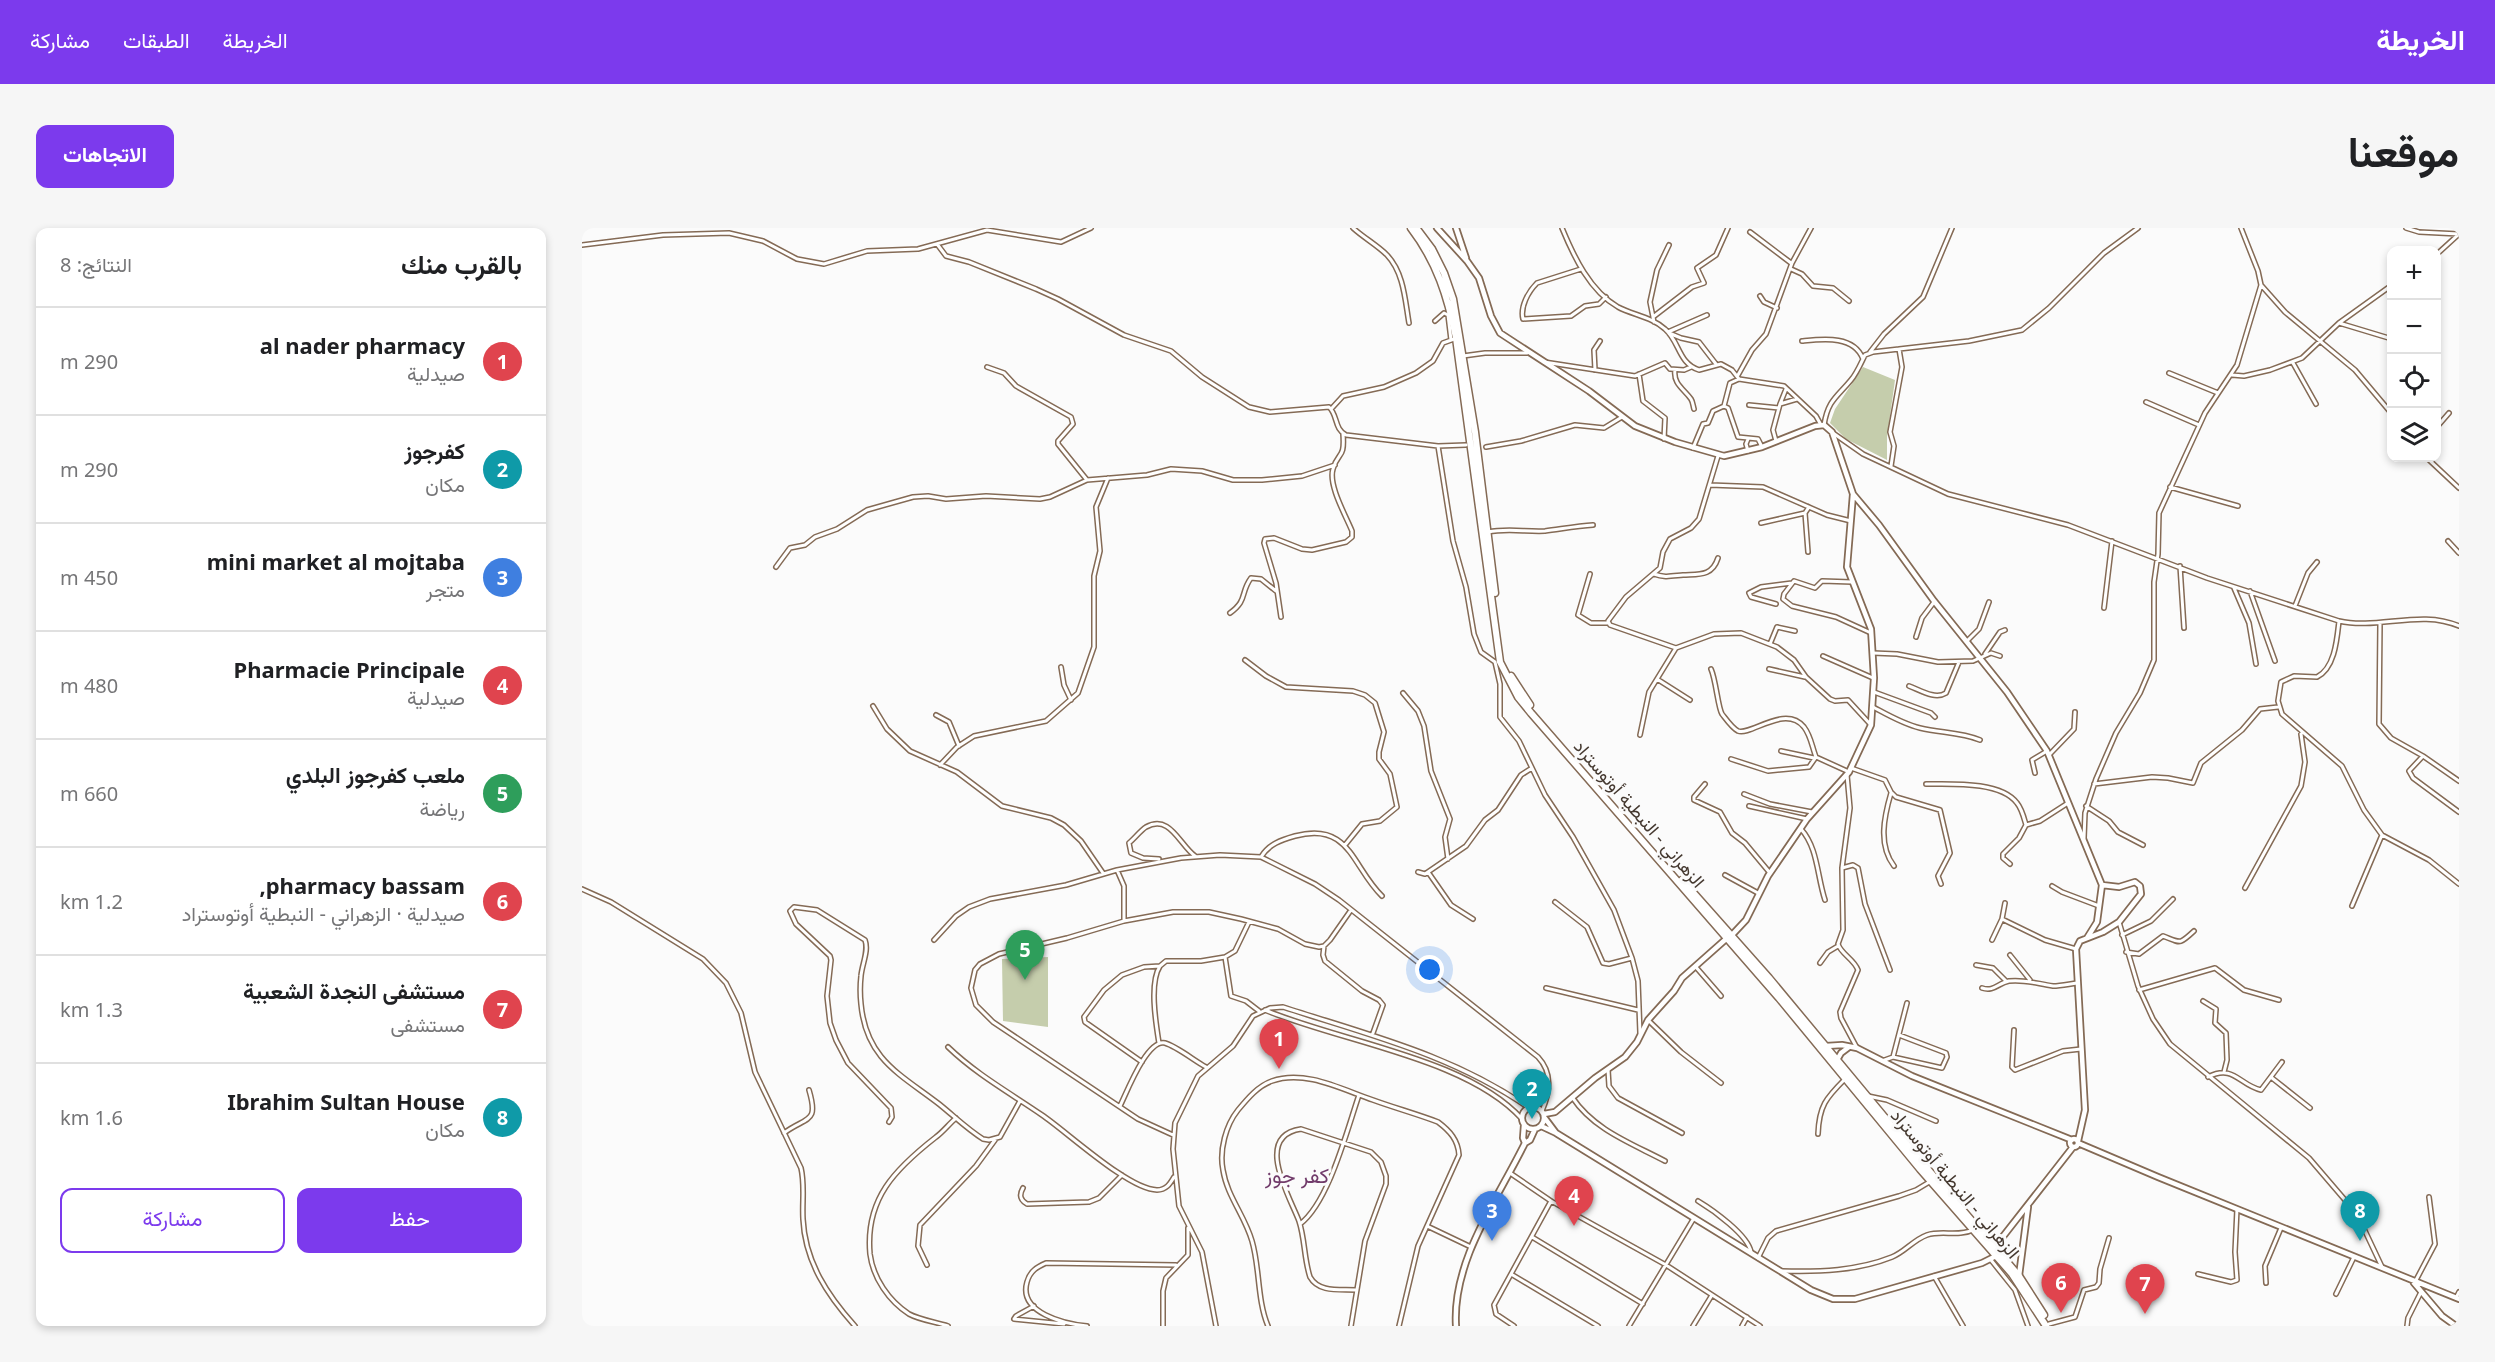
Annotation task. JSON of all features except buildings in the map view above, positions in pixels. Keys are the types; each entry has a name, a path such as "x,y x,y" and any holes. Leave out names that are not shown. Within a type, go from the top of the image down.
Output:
{"highway":[{"name":"الزهراني - النبطية أوتوستراد","path":"1411,228 1423,243 1448,297 1480,502 1487,532 1504,661 1516,686 1577,761 1826,1046 1930,1173 2019,1276 2048,1325"},
{"name":"الزهراني - النبطية أوتوستراد","path":"1416,228 1432,249 1453,299 1463,356 1498,662 1518,697 1729,937"},
{"name":"الزهراني - النبطية أوتوستراد","path":"1789,1006 1993,1258 2012,1274 2048,1325"}],"street":[{"path":"582,245 663,235 729,233 763,241 806,262 824,264 859,252 910,250 937,244 976,229 1061,242 1070,240 1091,228"},
{"path":"1353,228 1385,253 1395,266 1401,280 1409,323"},
{"path":"1437,228 1467,261 1482,284 1491,316 1500,333 1589,390 1635,426 1718,456 1762,447 1804,428 1823,425"},
{"path":"1456,228 1467,261"},
{"path":"1562,228 1581,269 1606,297 1619,307 1654,322 1668,333 1699,342 1716,364"},
{"path":"1653,317 1692,287 1704,283 1697,268 1716,255 1728,228"},
{"path":"1724,406 1728,386 1738,377 1752,350 1766,334 1791,269 1791,263 1811,228"},
{"path":"1823,425 1837,393 1851,380 1863,360 1884,334 1923,297 1952,228"},
{"path":"1869,353 1969,340 2022,330 2044,312 2104,253 2138,228"},
{"path":"2084,843 2086,806 2094,784 2116,733 2140,693 2154,660 2154,582 2159,513 2199,425 2232,375 2244,345 2261,285 2258,271 2241,228"},
{"path":"2406,228 2419,232 2459,234"},
{"path":"1750,232 1791,263"},
{"path":"2441,250 2459,234"},
{"path":"937,244 946,256 969,262 1043,292 1124,335 1171,351 1210,383 1249,407 1270,412 1325,406 1332,408"},
{"path":"1654,322 1650,302 1658,270 1669,245"},
{"path":"1581,269 1537,283 1526,300 1523,319 1571,316 1585,306 1598,304 1606,297"},
{"path":"1791,269 1802,274 1813,286 1833,288 1849,301"},
{"path":"2261,285 2286,312 2355,370 2387,409"},
{"path":"2232,375 2244,376 2293,363 2308,353 2339,323 2387,288"},
{"path":"1760,296 1764,302 1777,308"},
{"path":"1332,408 1342,396 1384,387 1416,373 1433,361 1442,344 1454,339 1448,315 1443,314 1435,321"},
{"path":"1668,333 1707,315"},
{"path":"2339,323 2387,338"},
{"path":"1668,333 1681,358 1692,366 1699,370 1716,364 1725,365 1738,377 1757,383 1777,384 1786,388 1823,425 1858,451 1948,494 2068,525 2207,578 2339,621 2358,624 2429,619 2459,626"},
{"path":"1802,341 1838,340 1856,347 1863,360"},
{"path":"1595,370 1594,350 1600,341"},
{"path":"1891,466 1894,446 1890,432 1902,367 1899,349"},
{"path":"1463,356 1485,353 1530,353"},
{"path":"1542,362 1632,375 1665,363 1670,369 1675,370 1692,366"},
{"path":"2293,363 2316,404"},
{"path":"987,367 1004,373 1021,388 1071,417 1073,424 1058,444 1086,480"},
{"path":"1675,370 1675,380 1691,399 1694,409"},
{"path":"1639,374 1643,401 1665,418 1665,438"},
{"path":"2169,374 2208,387 2218,393"},
{"path":"1776,441 1773,430 1786,388"},
{"path":"1749,405 1779,406 1797,399"},
{"path":"2146,402 2199,425"},
{"path":"1724,406 1728,408 1738,438 1758,440 1762,447"},
{"path":"1693,448 1703,424 1708,423 1713,411 1724,406"},
{"path":"1281,617 1272,565 1264,543 1265,538 1274,538 1309,550 1346,542 1352,537 1352,531 1335,491 1332,471 1344,452 1343,434 1338,428 1332,408"},
{"path":"2441,422 2449,413"},
{"path":"1486,447 1521,441 1575,425 1604,428 1622,417"},
{"path":"1832,432 1853,494 1879,525 1934,602 1983,656 2037,733 2048,753 2102,885 2096,926 2087,938"},
{"path":"1343,434 1438,446 1467,445"},
{"path":"1748,439 1746,444 1748,451"},
{"path":"1438,446 1453,541 1467,587 1474,634 1481,652 1498,662 1500,717 1519,741 1545,795 1573,837 1605,893 1632,958 1638,981 1640,1035"},
{"path":"1608,623 1610,616 1626,597 1660,568 1663,552 1670,539 1691,528 1699,519 1718,456"},
{"path":"2431,462 2459,488"},
{"path":"776,567 789,548 805,545 815,537 837,529 867,510 902,500 928,496 946,499 986,496 1040,499 1050,497 1086,480 1147,475 1172,469 1202,471 1233,480 1262,480 1302,476 1335,465"},
{"path":"940,765 959,746 974,736 1043,722 1078,693 1094,647 1094,576 1100,551 1096,507 1108,478"},
{"path":"1710,485 1762,487 1827,515 1851,521"},
{"path":"2170,488 2238,506"},
{"path":"1543,1114 1555,1113 1631,1050 1648,1020 1695,965 1746,920 1770,873 1807,819 1849,771 1870,725 1874,692 1872,634 1849,575 1847,553 1853,494"},
{"path":"1808,552 1805,513 1809,507"},
{"path":"1761,523 1805,513"},
{"path":"1487,532 1505,529 1513,532 1544,531 1593,525"},
{"path":"2104,608 2112,541"},
{"path":"2448,541 2459,553"},
{"path":"1654,574 1665,577 1704,575 1714,567 1718,558"},
{"path":"2295,606 2308,573 2317,562"},
{"path":"2180,566 2184,628"},
{"path":"1590,574 1578,615 1592,623 1608,623 1676,648"},
{"path":"1230,613 1243,601 1245,587 1251,578 1261,579 1276,591"},
{"path":"1776,604 1751,597 1749,593 1761,586 1797,581 1815,588 1822,581 1852,582"},
{"path":"1791,583 1783,596 1786,603 1806,611 1836,617 1872,634"},
{"path":"2230,585 2235,589 2249,623 2256,664"},
{"path":"2250,591 2275,661"},
{"path":"1916,637 1922,618 1934,602"},
{"path":"1967,641 1979,628 1989,603"},
{"path":"2339,621 2335,646 2327,669 2317,677 2299,676 2282,681 2279,685 2278,707 2301,732 2345,769 2364,810 2382,835 2429,860 2459,884"},
{"path":"2380,623 2379,724 2391,738 2423,756 2459,781"},
{"path":"1770,644 1777,627 1795,631"},
{"path":"1873,653 1897,654 1931,662 1973,662 1983,656 2000,632 2005,630"},
{"path":"1640,735 1649,692 1676,648 1705,636 1730,633 1741,633 1770,644 1790,657 1806,677 1833,701 1848,700 1870,725"},
{"path":"1823,656 1874,678"},
{"path":"1983,656 2000,656"},
{"path":"1245,660 1266,676 1286,687 1353,691 1365,695 1375,703 1384,732 1379,756 1390,774 1397,807 1380,821 1362,824 1345,845"},
{"path":"1909,686 1934,696 1942,696 1946,693 1959,662"},
{"path":"1061,667 1064,685 1071,700"},
{"path":"1711,669 1718,688 1719,709 1735,729 1743,732 1777,720 1797,722 1802,725 1810,737 1815,758 1809,767 1772,771 1731,759"},
{"path":"1769,669 1806,677"},
{"path":"1657,679 1690,700"},
{"path":"1874,692 1931,713 1935,717"},
{"path":"1403,693 1418,711 1424,726 1431,771 1450,819 1445,837 1448,859"},
{"path":"873,706 879,718 903,747 957,772 1002,806 1051,818 1064,825 1081,841 1103,873"},
{"path":"2094,784 2152,777 2174,778 2193,783 2201,762 2242,730 2260,710 2278,707"},
{"path":"1873,708 1922,729 1955,732 1980,740"},
{"path":"2035,773 2032,761 2048,753 2074,729 2075,712"},
{"path":"936,715 950,722 959,746"},
{"path":"2245,888 2301,786 2305,756 2301,732"},
{"path":"1781,751 1815,758 1849,771 1885,780 1891,792 1900,799 1936,807 1941,811 1950,851 1949,858 1938,874 1938,881 1941,884"},
{"path":"2423,756 2410,769 2410,775 2459,812"},
{"path":"1418,872 1423,874 1428,872 1466,846 1485,820 1498,810 1521,775 1532,768"},
{"path":"1820,963 1828,952 1838,946 1843,930 1842,868 1850,808 1849,771"},
{"path":"1705,784 1694,800 1720,812 1725,817 1730,830 1745,843 1770,873"},
{"path":"1926,784 1971,785 2002,792 2016,801 2026,825"},
{"path":"1891,792 1885,820 1884,843 1887,856 1894,866"},
{"path":"1744,794 1770,804 1812,812"},
{"path":"2010,864 2003,855 2019,838 2026,825 2040,821 2068,804"},
{"path":"1749,806 1807,819"},
{"path":"2086,806 2109,821 2118,832 2143,845"},
{"path":"1161,860 1131,854 1129,843 1137,838 1143,829 1158,823 1167,825 1195,857"},
{"path":"1801,828 1813,846 1816,870 1825,900"},
{"path":"1261,857 1267,848 1276,842 1309,833 1332,835 1345,845 1371,885 1382,896"},
{"path":"2352,906 2382,835"},
{"path":"934,940 956,916 979,903 1011,893 1066,885 1103,873 1161,860 1228,855 1261,857 1315,884 1538,1057 1548,1073 1541,1126"},
{"path":"1842,868 1853,865 1858,868 1865,904 1890,970"},
{"path":"1117,870 1124,886 1125,921"},
{"path":"1428,872 1451,905 1473,919"},
{"path":"1725,875 1758,893"},
{"path":"1994,1248 2028,1208 2081,1130 2085,1110 2076,949 2080,941 2103,932 2119,922 2137,902 2142,889 2135,882 2119,886 2102,885"},
{"path":"2052,886 2100,907"},
{"path":"582,889 611,902 703,960 719,974 737,1002 753,1066 803,1177 803,1221 812,1263 831,1297 855,1326"},
{"path":"2122,935 2151,921 2173,900"},
{"path":"1555,902 1587,927 1603,963 1609,964 1632,958"},
{"path":"1992,940 2002,919 2005,903"},
{"path":"889,1122 892,1116 891,1108 848,1063 836,1040 830,1023 827,996 831,968 830,956 792,920 790,911 792,908 799,906 817,909 865,940 867,947 860,977 860,1001 866,1030 874,1048 886,1064 904,1080 983,1139 996,1139"},
{"path":"1351,910 1324,946 1323,955 1325,961 1383,1005 1373,1033"},
{"path":"1173,1135 1156,1129 993,1022 976,1005 971,988 975,970 988,958 1156,913 1209,912 1278,929 1313,947 1324,946"},
{"path":"2002,919 2045,940 2076,949"},
{"path":"1159,1043 1156,1030 1156,971 1166,961 1202,961 1226,957 1235,951 1249,921"},
{"path":"2119,922 2139,990 2152,1019 2170,1044 2208,1077 2283,1135 2308,1158 2356,1212 2382,1269"},
{"path":"2126,952 2139,954 2162,936 2181,942 2194,931"},
{"path":"1838,946 1858,970 1840,1011 1840,1018 1857,1048"},
{"path":"2010,955 2031,982"},
{"path":"1226,957 1231,996 1246,1001 1259,1011"},
{"path":"1976,964 1993,968 2006,981"},
{"path":"1695,965 1722,996"},
{"path":"1143,1062 1085,1022 1084,1017 1112,982 1133,971 1160,966"},
{"path":"2139,990 2216,968 2244,990 2279,1000"},
{"path":"1982,988 1992,990 2006,981 2055,986 2077,982"},
{"path":"1546,988 1638,1010"},
{"path":"2204,1001 2216,1009 2215,1023 2225,1030 2227,1060 2224,1072"},
{"path":"1893,1057 1907,1003"},
{"path":"1216,1326 1202,1252 1179,1206 1173,1135 1182,1105 1193,1084 1206,1068 1233,1046 1248,1022 1259,1011 1283,1007 1431,1055 1481,1077 1529,1108"},
{"path":"1265,1010 1428,1064 1470,1081 1504,1101 1523,1122 1535,1129"},
{"path":"1648,1020 1681,1052 1721,1083"},
{"path":"2014,1030 2011,1058 2012,1067 2015,1070 2063,1051 2082,1049"},
{"path":"1882,1061 1893,1057 1940,1069 1947,1057 1946,1053 1899,1035"},
{"path":"1120,1106 1143,1062 1153,1047 1159,1043 1166,1044 1206,1068"},
{"path":"1826,1046 1842,1045 1857,1048 1912,1076 2382,1269 2457,1299 2459,1292"},
{"path":"1837,1060 1841,1053 1850,1046"},
{"path":"948,1047 961,1060 1051,1121 1122,1175 1144,1187 1158,1190 1165,1189 1175,1177"},
{"path":"1428,1064 1431,1055"},
{"path":"2208,1077 2224,1072 2232,1074 2259,1090 2264,1088 2282,1062"},
{"path":"1608,1070 1610,1086 1624,1103 1682,1133"},
{"path":"1268,1326 1252,1240 1235,1206 1223,1170 1222,1157 1227,1130 1232,1118 1251,1094 1274,1080 1298,1077 1438,1122 1446,1128 1458,1145 1459,1155 1415,1257 1399,1326"},
{"path":"1818,1134 1818,1120 1822,1104 1846,1077"},
{"path":"2272,1078 2310,1108"},
{"path":"784,1133 810,1119 813,1115 809,1090"},
{"path":"1525,1143 1523,1112 1536,1107 1547,1093"},
{"path":"1300,1224 1315,1208 1343,1142 1359,1095"},
{"path":"1868,1096 1887,1100 1936,1121"},
{"path":"1572,1097 1584,1113 1600,1127 1665,1161"},
{"path":"927,1265 918,1246 920,1225 976,1166 1004,1131 1020,1101"},
{"path":"1536,1107 1556,1133"},
{"path":"948,1326 911,1315 883,1289 871,1259 870,1229 873,1211 886,1186 916,1152 938,1136 956,1118"},
{"path":"1456,1326 1462,1274 1471,1247 1525,1143 1530,1140 1535,1129 1541,1126"},
{"path":"1541,1126 1556,1133 1811,1290 1839,1300 1868,1296 1993,1258 2015,1290 2028,1326"},
{"path":"1351,1326 1365,1241 1384,1190 1386,1176 1377,1156 1343,1142 1301,1129 1292,1130 1280,1143 1277,1167 1280,1181 1300,1224 1306,1266 1313,1282 1322,1288 1356,1290"},
{"path":"1510,1173 1551,1201 1666,1265 1760,1326"},
{"path":"1023,1188 1020,1194 1021,1200 1027,1204 1076,1204 1099,1198 1122,1175"},
{"path":"1758,1258 1768,1238 1776,1231 1899,1196 1923,1187 1931,1181"},
{"path":"2414,1281 2435,1244 2429,1197"},
{"path":"1514,1326 1502,1319 1494,1310 1496,1300 1551,1201"},
{"path":"1698,1201 1715,1212 1748,1242 1751,1254"},
{"path":"2019,1276 2028,1208"},
{"path":"2198,1274 2231,1282 2237,1280 2235,1252 2237,1209"},
{"path":"1629,1326 1694,1218"},
{"path":"1427,1226 1471,1247"},
{"path":"1163,1326 1164,1283 1176,1265 1186,1258 1189,1252 1188,1228"},
{"path":"2266,1283 2265,1266 2282,1228"},
{"path":"1780,1271 1805,1273 1836,1270 1892,1257 1912,1242 1933,1233 1960,1234 1972,1230"},
{"path":"1532,1237 1643,1304"},
{"path":"2048,1325 2075,1317 2084,1290 2098,1285 2109,1238"},
{"path":"2336,1294 2355,1257"},
{"path":"1074,1325 1050,1317 1028,1299 1026,1287 1029,1275 1037,1267 1046,1263 1176,1265"},
{"path":"1511,1274 1598,1326"},
{"path":"1933,1276 1963,1326"},
{"path":"2414,1281 2442,1316 2456,1326"},
{"path":"2407,1326 2408,1318 2421,1292"},
{"path":"1693,1326 1712,1295"},
{"path":"1034,1306 1016,1316 1014,1320 1087,1326"},
{"path":"1742,1326 1747,1317"}],"green space":[{"path":"1863,367 1895,380 1887,437 1887,460 1846,439 1830,423 1835,409"},
{"path":"1048,957 1048,1027 1003,1021 1002,959"}],"place":[{"name":"ملعب كفرجوز البلدي","path":"1025,980"},
{"name":"al nader pharmacy","path":"1279,1069"},
{"name":"كفرجوز","path":"1532,1119"},
{"name":"Pharmacie Principale","path":"1574,1226"},
{"name":"mini market al mojtaba","path":"1492,1241"},
{"name":"Ibrahim Sultan House","path":"2360,1241"},
{"name":"pharmacy bassam,","path":"2061,1313"},
{"name":"مستشفى النجدة الشعبية","path":"2145,1314"}],"district":[{"name":"كفر جوز","path":"1297,1176"}]}
